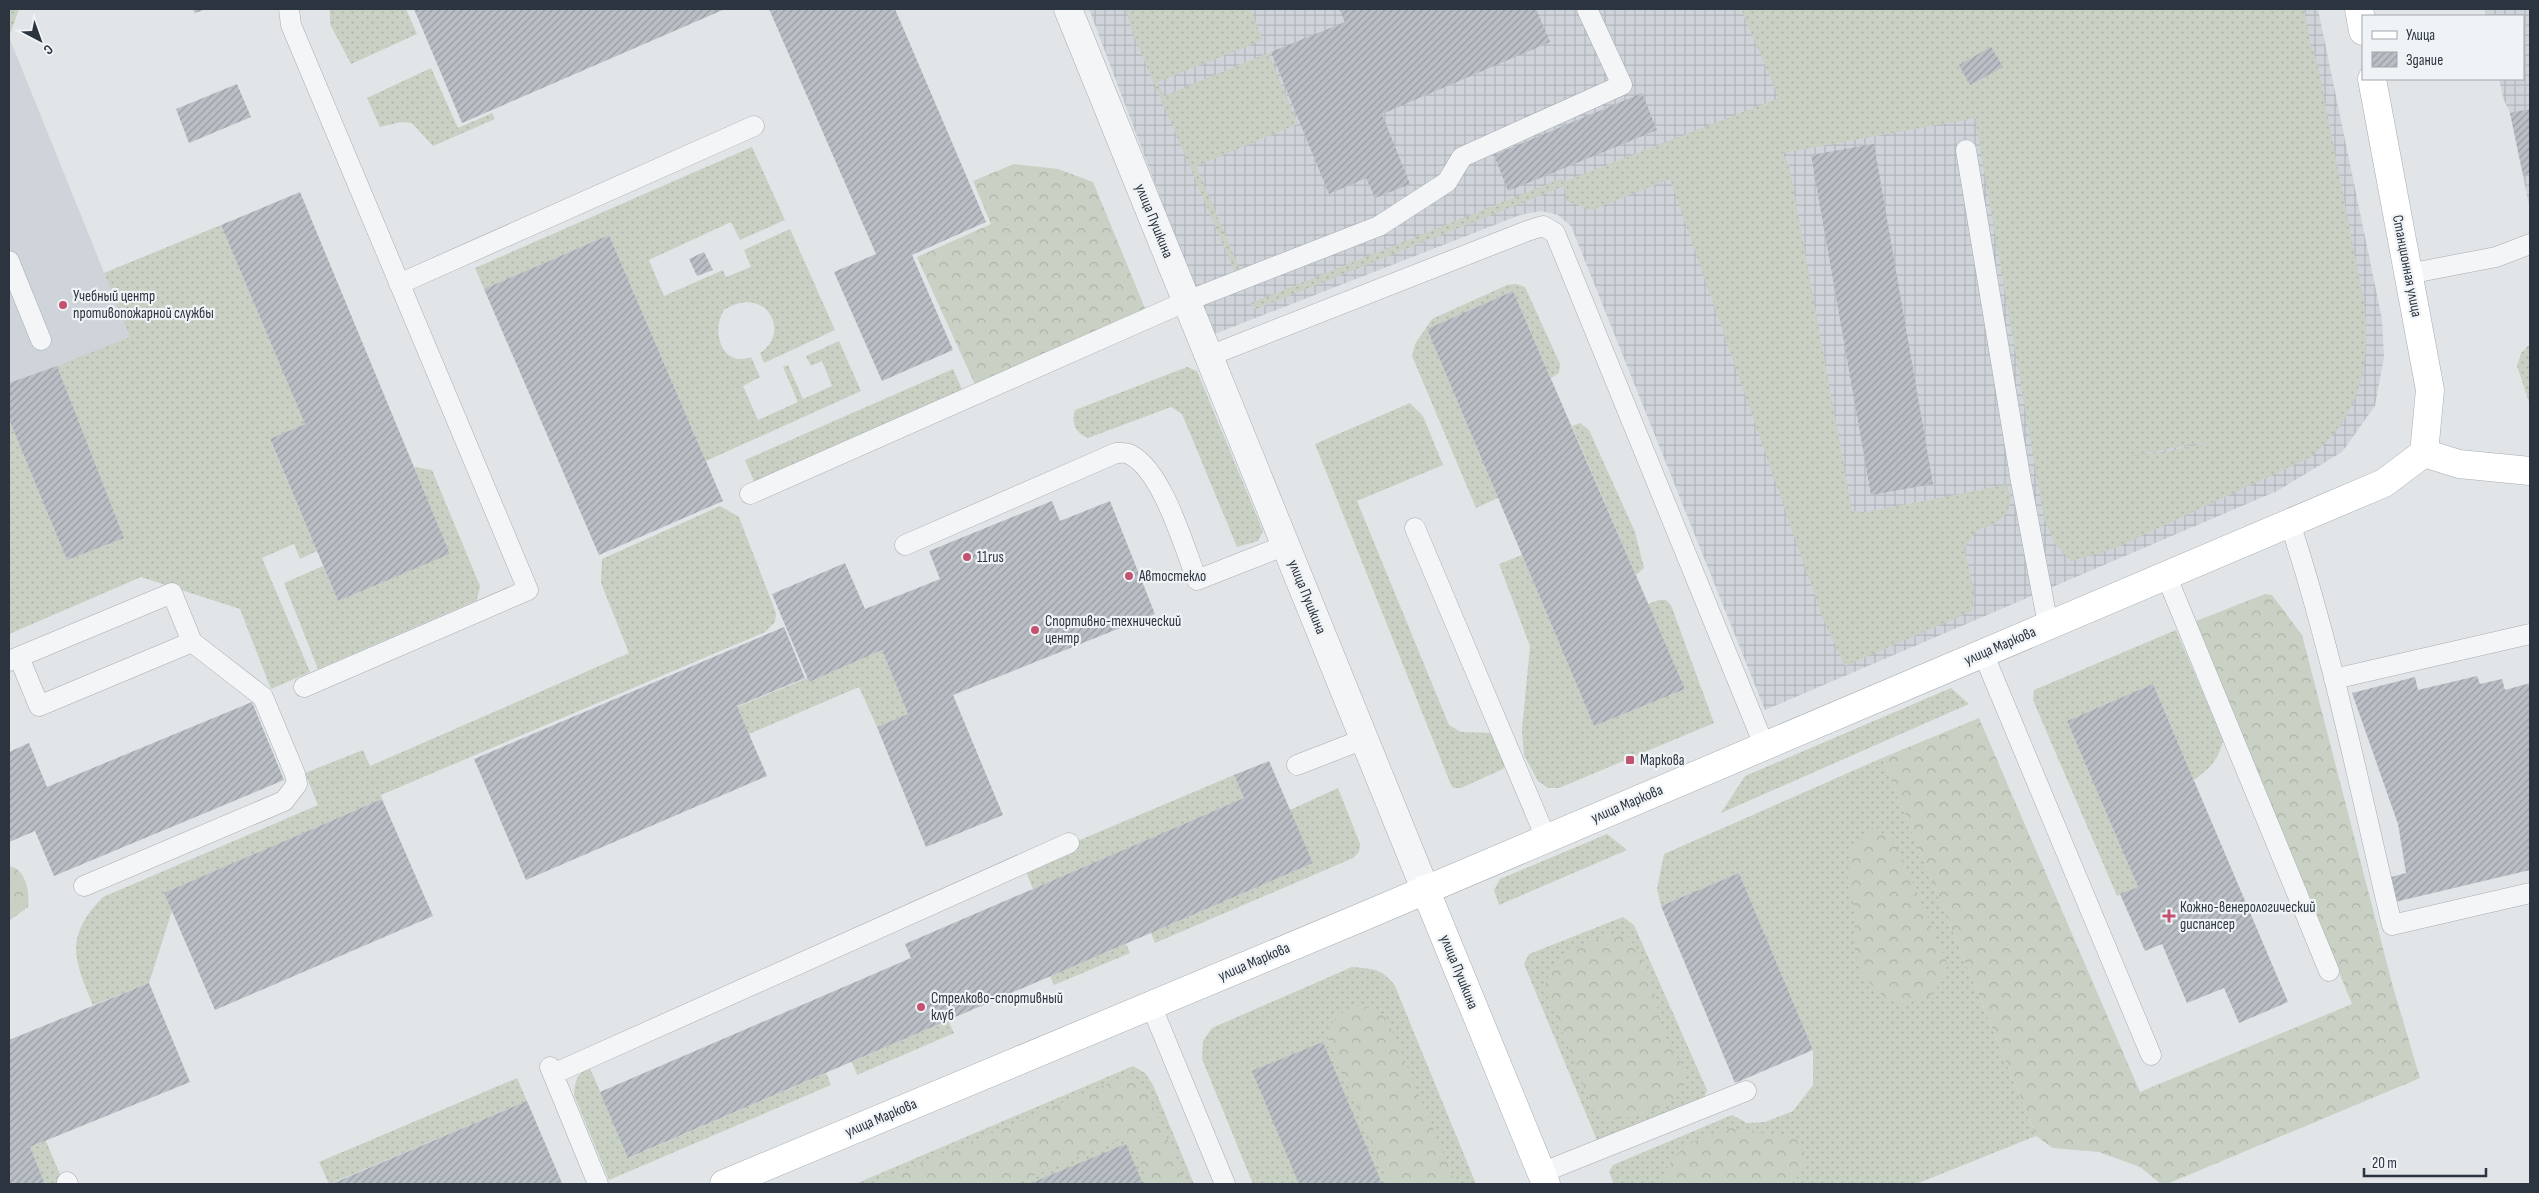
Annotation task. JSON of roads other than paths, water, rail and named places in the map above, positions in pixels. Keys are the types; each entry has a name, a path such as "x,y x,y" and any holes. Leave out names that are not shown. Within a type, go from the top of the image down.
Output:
{"street":[{"name":"улица Пушкина","path":"1068,9 1543,1178"},
{"path":"2358,9 2362,27"},
{"name":"Станционная улица","path":"2372,80 2430,390 2424,453"},
{"path":"2424,453 2459,464 2530,471"},
{"name":"улица Маркова","path":"724,1184 1425,890 2384,483 2424,453"}],"lane":[{"path":"289,9 291,25 528,590 304,687"},
{"path":"750,494 1186,301 1378,226 1447,182 1462,157 1622,85 1586,9"},
{"path":"400,284 754,126"},
{"path":"1966,150 2023,495 2048,625"},
{"path":"1209,356 1535,228 1543,226 1556,232 1764,746"},
{"path":"2408,274 2496,257 2530,244"},
{"path":"9,261 41,340"},
{"path":"904,545 1116,453 1130,454 1143,463 1156,479 1197,580 1286,546"},
{"path":"2290,522 2307,574 2334,679 2392,925 2530,893"},
{"path":"1415,528 1546,838"},
{"path":"2166,575 2329,971"},
{"path":"84,886 284,801 297,784 295,774 263,697 192,642 172,593 14,659 39,706 192,642"},
{"path":"2334,679 2530,634"},
{"path":"1983,653 2151,1055"},
{"path":"1297,765 1364,739"},
{"path":"598,1184 551,1070 1069,843"},
{"path":"1152,1004 1225,1184"},
{"path":"1543,1178 1746,1091"}],"place":[{"name":"Учебный центр противопожарной службы","path":"63,305"},
{"name":"11rus","path":"967,557"},
{"name":"Автостекло","path":"1129,576"},
{"name":"Спортивно-технический центр","path":"1035,630"},
{"name":"Маркова","path":"1630,760"},
{"name":"Кожно-венерологический диспансер","path":"2169,916"},
{"name":"Стрелково-спортивный клуб","path":"921,1007"}]}
